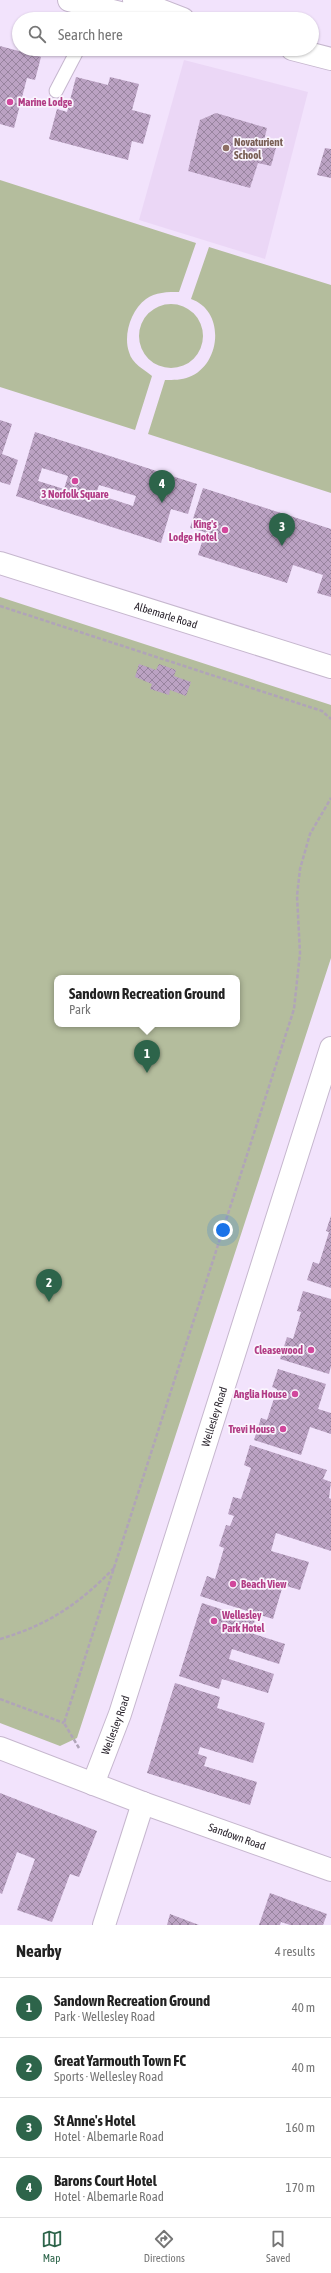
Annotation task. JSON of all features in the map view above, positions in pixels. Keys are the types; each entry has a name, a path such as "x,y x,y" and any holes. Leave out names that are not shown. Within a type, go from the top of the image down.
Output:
{"street":[{"path":"69,0 90,12"},
{"path":"134,0 165,12"},
{"path":"317,56 331,60"},
{"name":"Albemarle Road","path":"0,564 331,667"},
{"name":"Wellesley Road","path":"85,1781 120,1714 331,1048"},
{"name":"Sandown Road","path":"0,1748 143,1803 331,1870"},
{"path":"104,1925 143,1803"}],"lane":[{"path":"56,91 74,56"}],"path":[{"path":"0,606 322,711 331,719"},
{"path":"64,1723 294,1009 300,953 297,896 300,869 310,834 331,798"},
{"path":"0,1639 49,1621 73,1606 114,1568"},
{"path":"0,1699 64,1723 85,1758 85,1781"}],"shaded area":[{"name":"Novaturient School","path":"184,60 308,92 265,259 139,220"}],"green space":[{"path":"0,180 196,243 179,292 153,295 141,304 132,316 127,338 129,352 135,363 152,376 135,430 0,387"},
{"path":"209,247 331,285 331,493 148,434 165,380 186,378 200,371 208,361 213,350 215,338 214,326 210,315 202,305 191,299"},
{"path":"171,304 189,309 194,313 198,318 203,336 198,354 194,359 189,363 171,368 153,363 148,359 144,354 139,336 144,318 148,313 153,309"},
{"path":"0,597 331,705 331,958 77,1738 60,1746 0,1723"}],"building":[{"name":"Marine Lodge","path":"0,46 12,49 12,56 41,57 35,80 27,78 14,128 0,124"},
{"path":"76,77 108,85 110,77 139,84 132,110 151,115 143,144 132,141 128,160 49,139 57,109 67,112"},
{"path":"216,113 267,128 263,144 276,148 271,166 258,163 250,188 188,171 200,120"},
{"path":"325,148 331,149 331,178 317,175"},
{"path":"0,420 12,424 2,454 18,460 10,485 0,482"},
{"path":"35,432 197,484 188,514 171,509 161,543 16,496","holes":["42,468 68,476 64,489 38,481","99,485 136,496 133,506 96,494"]},
{"path":"203,488 331,529 331,597 317,593 323,575 293,565 287,583 198,555 205,532 190,528"},
{"path":"139,664 156,670 159,664 176,670 174,676 191,682 186,696 170,690 169,695 150,689 152,684 135,677"},
{"path":"331,1216 331,1288 307,1280 313,1262 319,1264 329,1232 326,1231"},
{"path":"303,1291 331,1299 331,1366 329,1374 280,1359 287,1337 293,1339 301,1312 297,1311"},
{"path":"278,1369 326,1384 318,1409 331,1413 331,1434 310,1427 301,1455 254,1440 261,1418 267,1420 277,1389 272,1387"},
{"path":"250,1445 327,1470 323,1479 331,1482 329,1498 331,1499 331,1551 276,1533 271,1551 309,1562 300,1590 283,1585 273,1619 200,1596 207,1576 215,1579 224,1548 219,1546 226,1525 230,1526 234,1516 228,1514 233,1497 241,1499 251,1468 244,1465"},
{"path":"202,1603 255,1620 251,1633 285,1644 279,1664 232,1649 229,1659 274,1674 268,1693 222,1679 219,1689 179,1676"},
{"path":"175,1683 220,1697 217,1708 265,1723 253,1763 200,1747 198,1754 207,1757 204,1766 257,1782 250,1805 147,1773"},
{"path":"0,1793 97,1831 79,1877 70,1874 52,1922 17,1910 35,1859 17,1852 2,1894 0,1893"},
{"path":"270,1893 327,1914 323,1925 290,1925 281,1922 280,1925 259,1925"},
{"path":"170,1914 199,1925 167,1925"}],"place":[{"name":"Marine Lodge","path":"10,102"},
{"name":"Novaturient School","path":"226,148"},
{"name":"3 Norfolk Square","path":"75,481"},
{"name":"Barons Court Hotel","path":"162,503"},
{"name":"King's Lodge Hotel","path":"225,530"},
{"name":"St Anne's Hotel","path":"282,546"},
{"name":"Sandown Recreation Ground","path":"147,1073"},
{"name":"Great Yarmouth Town FC","path":"49,1302"},
{"name":"Cleasewood","path":"311,1350"},
{"name":"Anglia House","path":"295,1394"},
{"name":"Trevi House","path":"283,1429"},
{"name":"Beach View","path":"233,1584"},
{"name":"Wellesley Park Hotel","path":"214,1621"}]}
